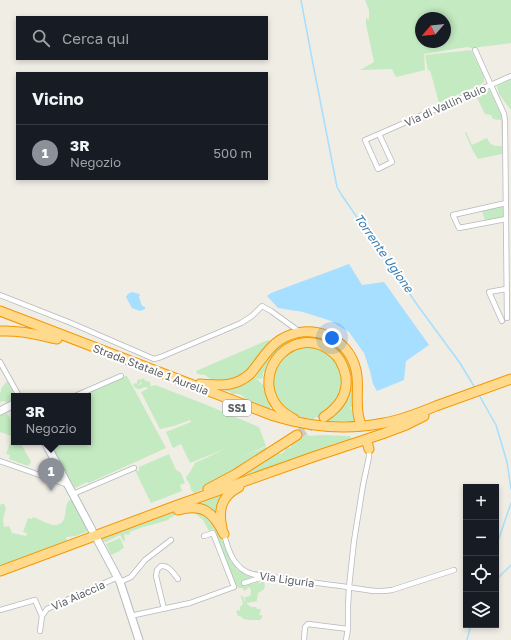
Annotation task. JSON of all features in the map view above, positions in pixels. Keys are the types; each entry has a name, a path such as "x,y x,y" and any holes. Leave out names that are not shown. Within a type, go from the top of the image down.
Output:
{"highway":[{"name":"Strada Statale 1 Aurelia","path":"0,311 274,416 300,423 349,427 382,424 511,383"},
{"name":"Strada Statale 1 Aurelia","path":"0,317 268,420 294,428 327,432 368,431 393,426 424,416 459,400"},
{"path":"0,331 21,331 57,338"},
{"path":"188,383 223,386 238,382 250,374 276,342 287,336 300,332 320,333 337,341 348,352 352,360 356,369 358,385 357,412 360,422"},
{"path":"300,423 287,415 277,406 271,395 269,386 270,371 276,360 280,354 294,345 312,343 328,348 338,357 344,370 346,385 343,397 337,406 324,417"},
{"name":"Strada Statale 1 Aurelia","path":"490,389 511,377"},
{"path":"0,571 175,506 387,432 424,416"},
{"path":"175,506 217,485 298,435"},
{"path":"224,534 221,524 221,508 224,500 232,491 261,476"},
{"path":"142,518 197,507 206,511 214,518 224,534"},
{"path":"0,577 31,560"}],"street":[{"path":"475,50 504,114 505,121 506,289 504,319 489,292 506,289"},
{"name":"Via di Vallin Buio","path":"379,134 511,76"},
{"path":"379,134 392,162 378,169 366,140 379,134"},
{"path":"506,203 453,215 459,228 506,219"},
{"path":"0,295 71,323 154,359 241,323 252,316 262,306 300,332"},
{"path":"0,362 17,393"},
{"path":"82,393 121,376"},
{"path":"0,411 11,406"},
{"path":"47,445 92,530"},
{"path":"346,640 348,629 349,587 360,506 369,457 368,446"},
{"path":"0,461 68,485"},
{"path":"73,494 134,468"},
{"path":"130,616 190,603 234,588 213,533 204,536"},
{"name":"Via Liguria","path":"224,534 230,553 237,564 242,569 252,574 384,592 454,570"},
{"name":"Via Aiaccia","path":"97,539 119,580 139,640"},
{"path":"119,580 130,578 145,560 171,540"},
{"path":"164,609 156,576 157,570 161,566 165,566 172,571 178,579"},
{"path":"244,583 265,576"},
{"name":"Via Aiaccia","path":"40,631 42,616 47,609 119,580"},
{"name":"Via Aiaccia","path":"0,610 35,600 42,616"},
{"path":"304,640 306,627 308,624 348,629"}],"green space":[{"path":"365,0 511,0 511,43 472,48 467,47 424,54 425,70 396,77 392,69 360,70 374,62 366,18 369,20 369,10"},
{"path":"471,50 484,77 484,82 439,103 430,70 428,71 425,55"},
{"path":"511,79 511,110 499,94 497,86"},
{"path":"485,89 490,91 501,115 503,142 501,120 493,119 491,115 485,114 475,94"},
{"path":"466,132 472,145 487,138 493,145 502,146 502,154 478,159 465,133"},
{"path":"503,206 503,217 485,220 482,211"},
{"path":"298,336 317,336 325,339 336,345 349,359 354,379 354,405 350,408 352,409 356,422 328,422 326,420 340,408 344,361 300,339 266,373 263,372 262,378 256,378 254,374 280,344"},
{"path":"268,340 270,341 269,343 250,369 233,380 213,381 205,375 197,374 196,371"},
{"path":"305,345 322,348 337,360 344,377 342,393 329,410 313,419 294,415 280,405 273,394 273,370 286,353"},
{"path":"127,376 166,448 75,488 50,445 91,445 91,393 85,393"},
{"path":"253,376 264,386 265,394 271,407 269,411 256,405 255,403 246,401 241,395 232,394 224,390"},
{"path":"143,378 150,382 151,385 149,387 155,385 259,427 266,446 232,461 266,447 267,449 241,467 204,489 194,493 191,490 186,478 195,463 227,448 190,463 181,444 173,448 166,432 191,422 190,420 160,429 141,392 149,388 144,387 137,389 133,385 135,383 137,384 139,379 141,380"},
{"path":"7,381 13,393 11,393 10,402 6,403 0,401 1,389"},
{"path":"6,412 11,420 11,436 0,432 0,415"},
{"path":"306,434 310,436 350,436 353,441 335,443 325,450 238,478 277,453 281,454 285,451 285,448 291,448 291,444"},
{"path":"11,440 11,445 22,445 31,462 28,466 9,459 10,455 6,454"},
{"path":"169,454 176,470 181,473 185,483 180,485 182,491 151,503 135,470 139,471 139,467"},
{"path":"232,489 217,516 189,505"},
{"path":"71,499 81,519 83,519 89,528 88,531 76,536 67,537 67,541 0,566 1,504 4,504 6,508 3,519 4,527 9,526 12,533 26,536 27,533 23,532 28,518 32,519 33,517 53,525 58,525 63,521 67,504"},
{"path":"185,512 176,514 168,520 132,531 129,535 124,534 124,542 120,535 106,542 101,541 100,538 172,513"},
{"path":"195,512 204,515 211,521 220,536 223,538 226,551 231,562 235,564 236,569 251,577 252,579 248,583 252,584 258,582 260,584 261,581 263,581 265,587 258,593 257,601 247,603 251,607 260,609 261,611 259,615 262,615 262,618 260,620 243,619 242,617 238,616 236,611 240,610 240,607 243,604 241,596 243,596 245,603 245,597 250,596 251,589 249,587 245,591 235,585 214,530 209,531 203,520"},
{"path":"120,538 124,548 111,555 106,544"}],"water":[{"path":"349,264 362,285 384,282 429,345 406,361 404,380 377,391 373,384 364,353 349,332 331,321 303,312 278,308 267,296 271,293"},
{"path":"132,292 140,295 139,297 142,306 145,307 145,309 140,311 132,308 126,297"}],"waterway":[{"name":"Torrente Ugione","path":"301,0 337,187 418,306 460,363 475,388"},
{"name":"Torrente Ugione","path":"479,395 496,425 507,462 511,489"},
{"name":"Torrente Ugione","path":"499,538 511,503"},
{"path":"499,577 511,565"},
{"name":"Torrente Ugione","path":"467,640 470,628"}],"tunnel":[{"path":"297,435 324,417"},
{"path":"360,422 367,442"}],"place":[{"name":"3R","path":"51,491"}]}
